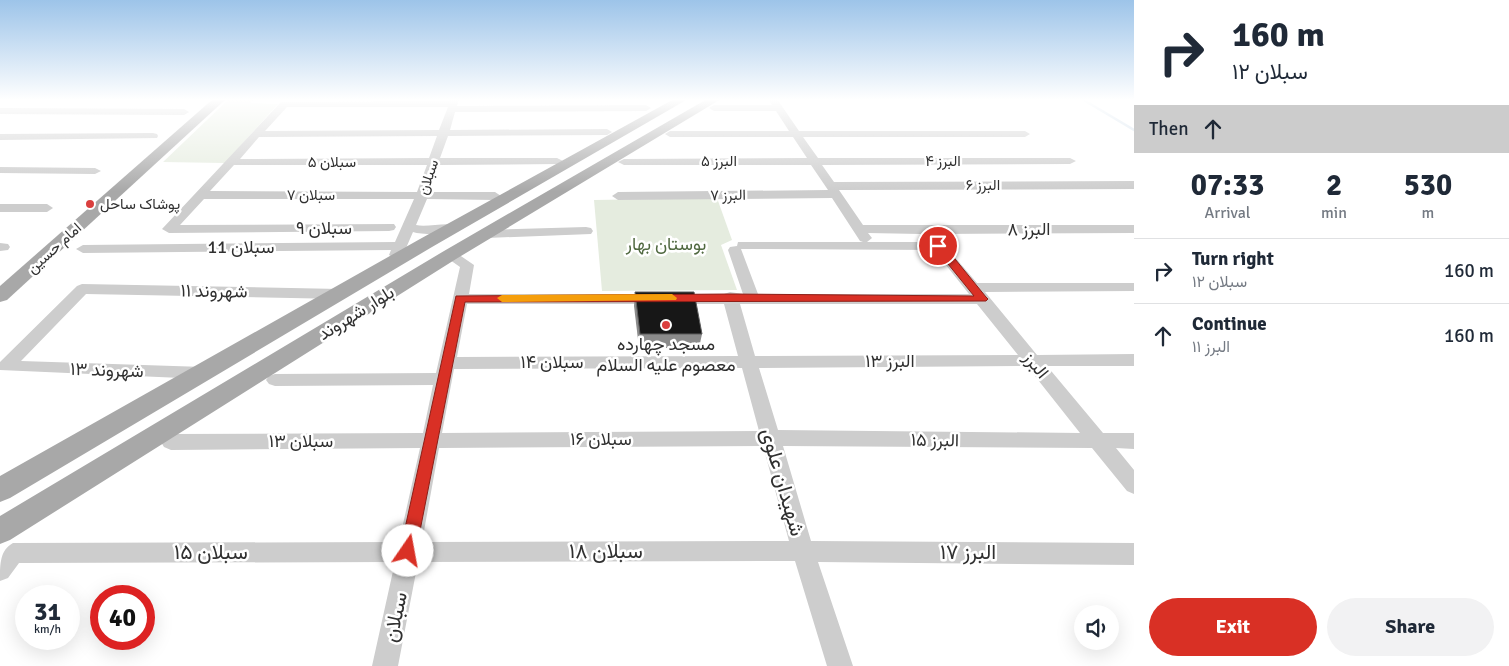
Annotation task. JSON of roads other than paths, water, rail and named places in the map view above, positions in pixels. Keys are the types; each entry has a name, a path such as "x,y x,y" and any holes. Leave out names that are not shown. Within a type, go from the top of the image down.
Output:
{"main road":[{"name":"امام حسین","path":"0,296 185,130"},
{"name":"بلوار شهروند","path":"0,490 340,294 396,255 454,228 619,130"},
{"name":"بلوار شهروند","path":"0,531 168,435 222,396 450,255 669,130"},
{"path":"607,137 632,137 634,141 624,157"},
{"path":"207,371 194,383 191,393 200,399 222,396"},
{"path":"145,407 160,407 167,410 169,419 168,435"}],"street":[{"path":"201,195 261,130"},
{"name":"سبلان","path":"396,255 422,196 444,130"},
{"path":"705,130 796,133 1024,134"},
{"path":"794,130 869,244"},
{"path":"257,134 443,133 607,137"},
{"path":"0,137 153,136"},
{"name":"البرز ۵","path":"624,157 814,161"},
{"name":"سبلان ۵","path":"231,162 558,161"},
{"name":"البرز ۴","path":"814,161 1070,162"},
{"path":"0,170 95,172"},
{"name":"البرز ۶","path":"834,190 1134,185"},
{"name":"البرز ۷","path":"618,196 834,190"},
{"name":"سبلان ۷","path":"201,195 495,196"},
{"name":"سبلان ۹","path":"201,195 169,229 388,227"},
{"path":"0,208 47,208"},
{"path":"408,227 424,231 454,228"},
{"path":"859,229 925,230"},
{"name":"البرز ۸","path":"925,230 1134,229"},
{"name":"البرز","path":"925,230 1134,485"},
{"path":"486,234 586,231"},
{"path":"751,297 739,247 869,244 938,246"},
{"name":"سبلان 11","path":"83,248 396,255"},
{"name":"سبلان","path":"384,666 467,265 450,255"},
{"path":"460,299 978,294 1134,287"},
{"name":"شهروند ۱۱","path":"10,366 6,366 82,289 340,294"},
{"name":"شهیدان علوی","path":"730,297 803,551 840,666"},
{"name":"البرز ۱۳","path":"748,361 1032,362 1134,360"},
{"name":"سبلان ۱۴","path":"275,380 445,371 748,361"},
{"name":"شهروند ۱۳","path":"10,366 207,371"},
{"name":"سبلان ۱۳","path":"168,435 431,440"},
{"name":"سبلان ۱۶","path":"431,440 771,438"},
{"name":"البرز ۱۵","path":"771,438 1134,441"},
{"name":"سبلان ۱۸","path":"408,551 803,551"},
{"name":"سبلان ۱۵","path":"6,562 408,551"},
{"name":"البرز ۱۷","path":"803,551 1134,554"}],"place":[{"name":"پوشاک ساحل","path":"90,204"},
{"name":"مسجد چهارده معصوم علیه السلام","path":"666,325"}],"park label":[{"name":"بوستان بهار","path":"666,244"}]}
